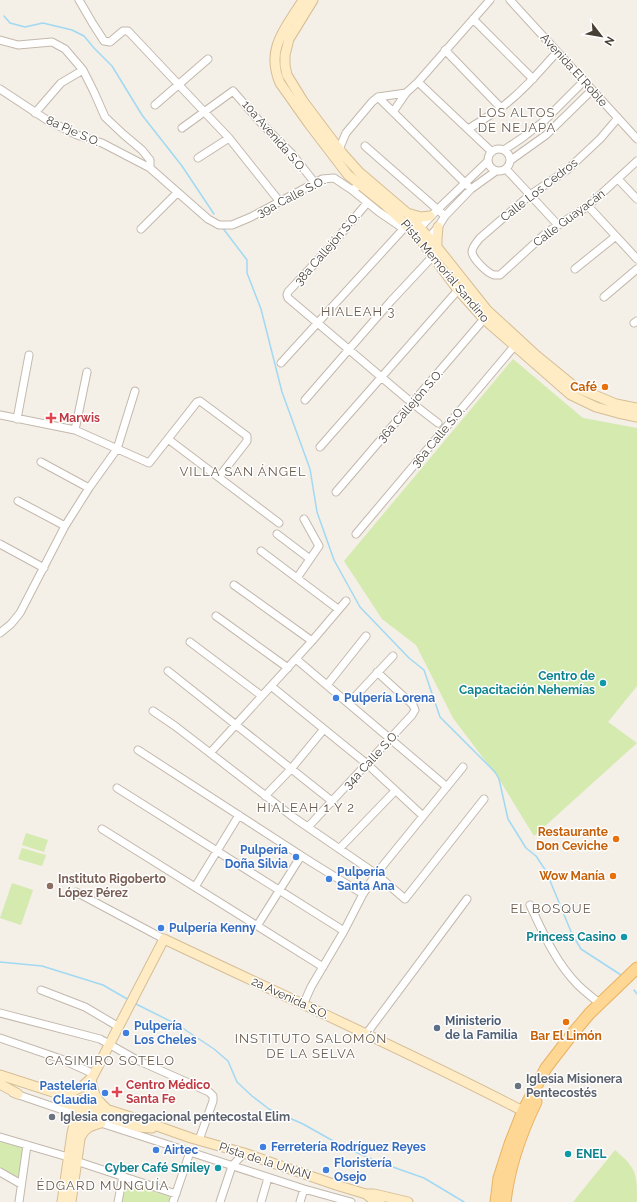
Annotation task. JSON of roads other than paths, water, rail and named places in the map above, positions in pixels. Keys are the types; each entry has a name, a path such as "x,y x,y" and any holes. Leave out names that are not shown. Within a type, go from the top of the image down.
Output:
{"main road":[{"name":"Pista Memorial Sandino","path":"303,0 280,37 276,48 274,57 276,74 280,83 356,187 384,204 405,227 417,231"},
{"name":"Pista Memorial Sandino","path":"313,0 289,39 285,55 285,65 287,75 293,85 342,154 354,168 407,213 417,231 426,240 437,247 487,310 517,343 571,395 596,407 637,417"},
{"path":"356,187 365,183 376,191 384,194"},
{"path":"407,213 421,217 434,213"},
{"path":"437,247 436,240 438,227"},
{"name":"Pista Memorial Sandino","path":"426,240 433,256 458,290 484,319 575,387 622,406 637,408"},
{"path":"62,1202 81,1109 93,1075 164,939"},
{"name":"2a Avenida S.O.","path":"164,939 303,1005 367,1033 523,1111"},
{"path":"489,1202 523,1111 538,1082 553,1058 599,1003 637,968"},
{"path":"506,1198 510,1174 520,1142 530,1114 548,1079 562,1057 592,1020 637,976"},
{"path":"61,1096 83,1087 93,1075"},
{"path":"93,1075 93,1093 109,1111"},
{"name":"Pista de la UNAN","path":"0,1076 13,1083 81,1109 138,1127 164,1129"},
{"name":"Pista de la UNAN","path":"0,1076 61,1096 81,1109 109,1111 244,1153 336,1185 366,1194 374,1194 408,1202"},
{"path":"0,1084 18,1094"},
{"path":"80,1139 81,1109"},
{"path":"71,1202 72,1159 84,1130 89,1126 100,1124"},
{"path":"496,1202 499,1178"},
{"name":"Pista de la UNAN","path":"366,1194 372,1199 380,1202"}],"street":[{"path":"79,0 104,41 110,42 123,31 128,31 229,138 280,202"},
{"path":"393,112 406,93 418,82 490,0"},
{"name":"Avenida El Roble","path":"510,0 637,139"},
{"path":"473,19 533,79"},
{"path":"0,40 18,45 52,42 65,49 83,70 105,117 142,150 150,160 150,168 177,193 141,229"},
{"path":"445,50 501,108"},
{"path":"468,130 501,108 533,79 557,52"},
{"path":"155,105 208,58"},
{"path":"35,113 61,83 83,70"},
{"path":"504,150 544,121 584,81"},
{"path":"418,82 492,152"},
{"name":"8a Pje S.O.","path":"0,89 47,120 77,135 102,144 150,168"},
{"path":"488,161 491,167 496,171 500,172 506,169 511,160 546,135 592,90"},
{"name":"10a Avenida S.O.","path":"205,112 233,91 261,123 292,154 315,183"},
{"path":"342,154 340,147 346,133 372,102 378,97 406,93"},
{"path":"378,97 471,190"},
{"path":"182,128 205,112"},
{"name":"Calle Los Cedros","path":"500,275 493,274 482,267 475,258 472,252 474,246 480,238 530,195 572,166 600,139 618,118"},
{"path":"329,136 336,136 346,133"},
{"path":"198,158 229,138"},
{"path":"365,146 434,213 445,216"},
{"path":"417,231 488,161 492,152 497,149 504,150 509,154 511,160"},
{"name":"Calle Guayacán","path":"500,275 546,233 588,206 637,161"},
{"path":"506,169 558,225"},
{"path":"426,240 438,227 445,216 471,190 496,171"},
{"name":"39a Calle S.O.","path":"177,193 208,219 219,225 232,225 251,218 322,179 334,178 356,187 367,203 405,227"},
{"path":"618,179 637,199"},
{"name":"38a Callejón S.O.","path":"318,323 288,298 288,292 367,203"},
{"path":"588,206 637,259"},
{"path":"281,363 405,227"},
{"path":"575,269 616,236"},
{"path":"306,400 433,256"},
{"path":"604,297 637,269"},
{"path":"320,447 458,290"},
{"name":"36a Callejón S.O.","path":"336,492 484,319"},
{"path":"318,323 382,378 438,423"},
{"name":"36a Calle S.O.","path":"356,534 517,343"},
{"path":"17,419 29,355"},
{"path":"75,430 87,372"},
{"path":"0,633 11,624 20,613 65,526 89,488 117,449 135,391"},
{"path":"0,415 75,430 149,463 200,401 247,436 247,441 219,477"},
{"path":"168,439 279,523"},
{"path":"41,462 89,488"},
{"path":"18,501 65,526"},
{"path":"297,578 319,546 304,519"},
{"path":"277,534 310,560"},
{"path":"0,544 44,568"},
{"path":"262,551 338,609"},
{"path":"234,585 312,641"},
{"path":"210,753 288,668 346,601"},
{"path":"216,616 288,668"},
{"path":"327,685 366,636"},
{"path":"190,642 262,696"},
{"path":"349,702 393,656"},
{"path":"296,658 447,787"},
{"path":"168,672 236,724 333,802"},
{"name":"34a Calle S.O.","path":"308,827 333,802 412,715 414,710 413,705 377,672"},
{"path":"271,686 367,764 423,816"},
{"path":"153,711 265,796 376,874 405,899 484,799"},
{"path":"265,796 324,729"},
{"path":"138,750 301,856 363,894"},
{"path":"303,1005 322,967 376,874 463,767"},
{"path":"117,788 344,931"},
{"path":"340,848 395,791"},
{"path":"195,887 239,815"},
{"path":"102,829 322,967"},
{"path":"257,926 301,856"},
{"path":"76,892 164,939"},
{"path":"367,1033 467,898"},
{"path":"530,905 550,946 561,964 578,985 599,1003"},
{"path":"41,990 85,1007 119,1026"},
{"path":"0,1013 86,1034 100,1039 137,1060 209,1092 213,1096 214,1101 199,1140"},
{"path":"0,1038 61,1059 93,1075"},
{"path":"0,1088 18,1094 81,1109 100,1124 268,1178 346,1201"},
{"path":"0,1137 72,1159 176,1194"},
{"path":"19,1202 27,1145"},
{"path":"174,1202 190,1152"},
{"path":"220,1202 232,1166 244,1153"},
{"path":"0,1172 21,1184"},
{"path":"118,1202 123,1176"},
{"path":"261,1202 268,1178"},
{"path":"331,1196 336,1185"},
{"path":"300,1202 304,1189"}],"waterway":[{"path":"4,16 10,23 25,27 43,23 72,30 84,36 112,66 142,115 182,166 214,214"},
{"path":"222,227 247,260 247,273 261,309 282,392 310,469 317,512 334,560 360,607 409,658 424,670 440,717 495,772 499,779 508,819 526,848 536,856 546,871 572,934 581,949 621,975"},
{"path":"0,962 42,966 103,985 129,1000"},
{"path":"634,990 637,994"},
{"path":"134,1003 178,1025 214,1049 228,1061 237,1082 269,1109 303,1124 344,1147 376,1161 424,1178 464,1202"}],"place":[{"name":"Café","path":"605,387"},
{"name":"Marwis","path":"51,418"},
{"name":"Centro de Capacitación Nehemías","path":"603,683"},
{"name":"Pulpería Lorena","path":"336,698"},
{"name":"Restaurante Don Ceviche","path":"616,839"},
{"name":"Pulpería Doña Silvia","path":"296,857"},
{"name":"Wow Manía","path":"613,876"},
{"name":"Pulpería Santa Ana","path":"329,879"},
{"name":"Instituto Rigoberto López Pérez","path":"50,886"},
{"name":"Pulpería Kenny","path":"161,928"},
{"name":"Princess Casino","path":"624,937"},
{"name":"Bar El Limón","path":"566,1022"},
{"name":"Ministerio de la Familia","path":"437,1028"},
{"name":"Pulpería Los Cheles","path":"126,1033"},
{"name":"Iglesia Misionera Pentecostés","path":"518,1086"},
{"name":"Centro Médico Santa Fe","path":"117,1092"},
{"name":"Pastelería Claudia","path":"105,1093"},
{"name":"Iglesia congregacional pentecostal Elim","path":"52,1117"},
{"name":"Ferretería Rodríguez Reyes","path":"263,1147"},
{"name":"Airtec","path":"156,1150"},
{"name":"ENEL","path":"568,1154"},
{"name":"Cyber Café Smiley","path":"218,1168"},
{"name":"Floristería Osejo","path":"326,1170"}],"district":[{"name":"LOS ALTOS DE NEJAPA","path":"517,120"},
{"name":"HIALEAH 3","path":"358,311"},
{"name":"VILLA SAN ÁNGEL","path":"243,471"},
{"name":"HIALEAH 1 Y 2","path":"306,807"},
{"name":"EL BOSQUE","path":"551,908"},
{"name":"INSTITUTO SALOMÓN DE LA SELVA","path":"311,1046"},
{"name":"CASIMIRO SOTELO","path":"110,1060"},
{"name":"ÉDGARD MUNGUÍA","path":"103,1185"}]}
